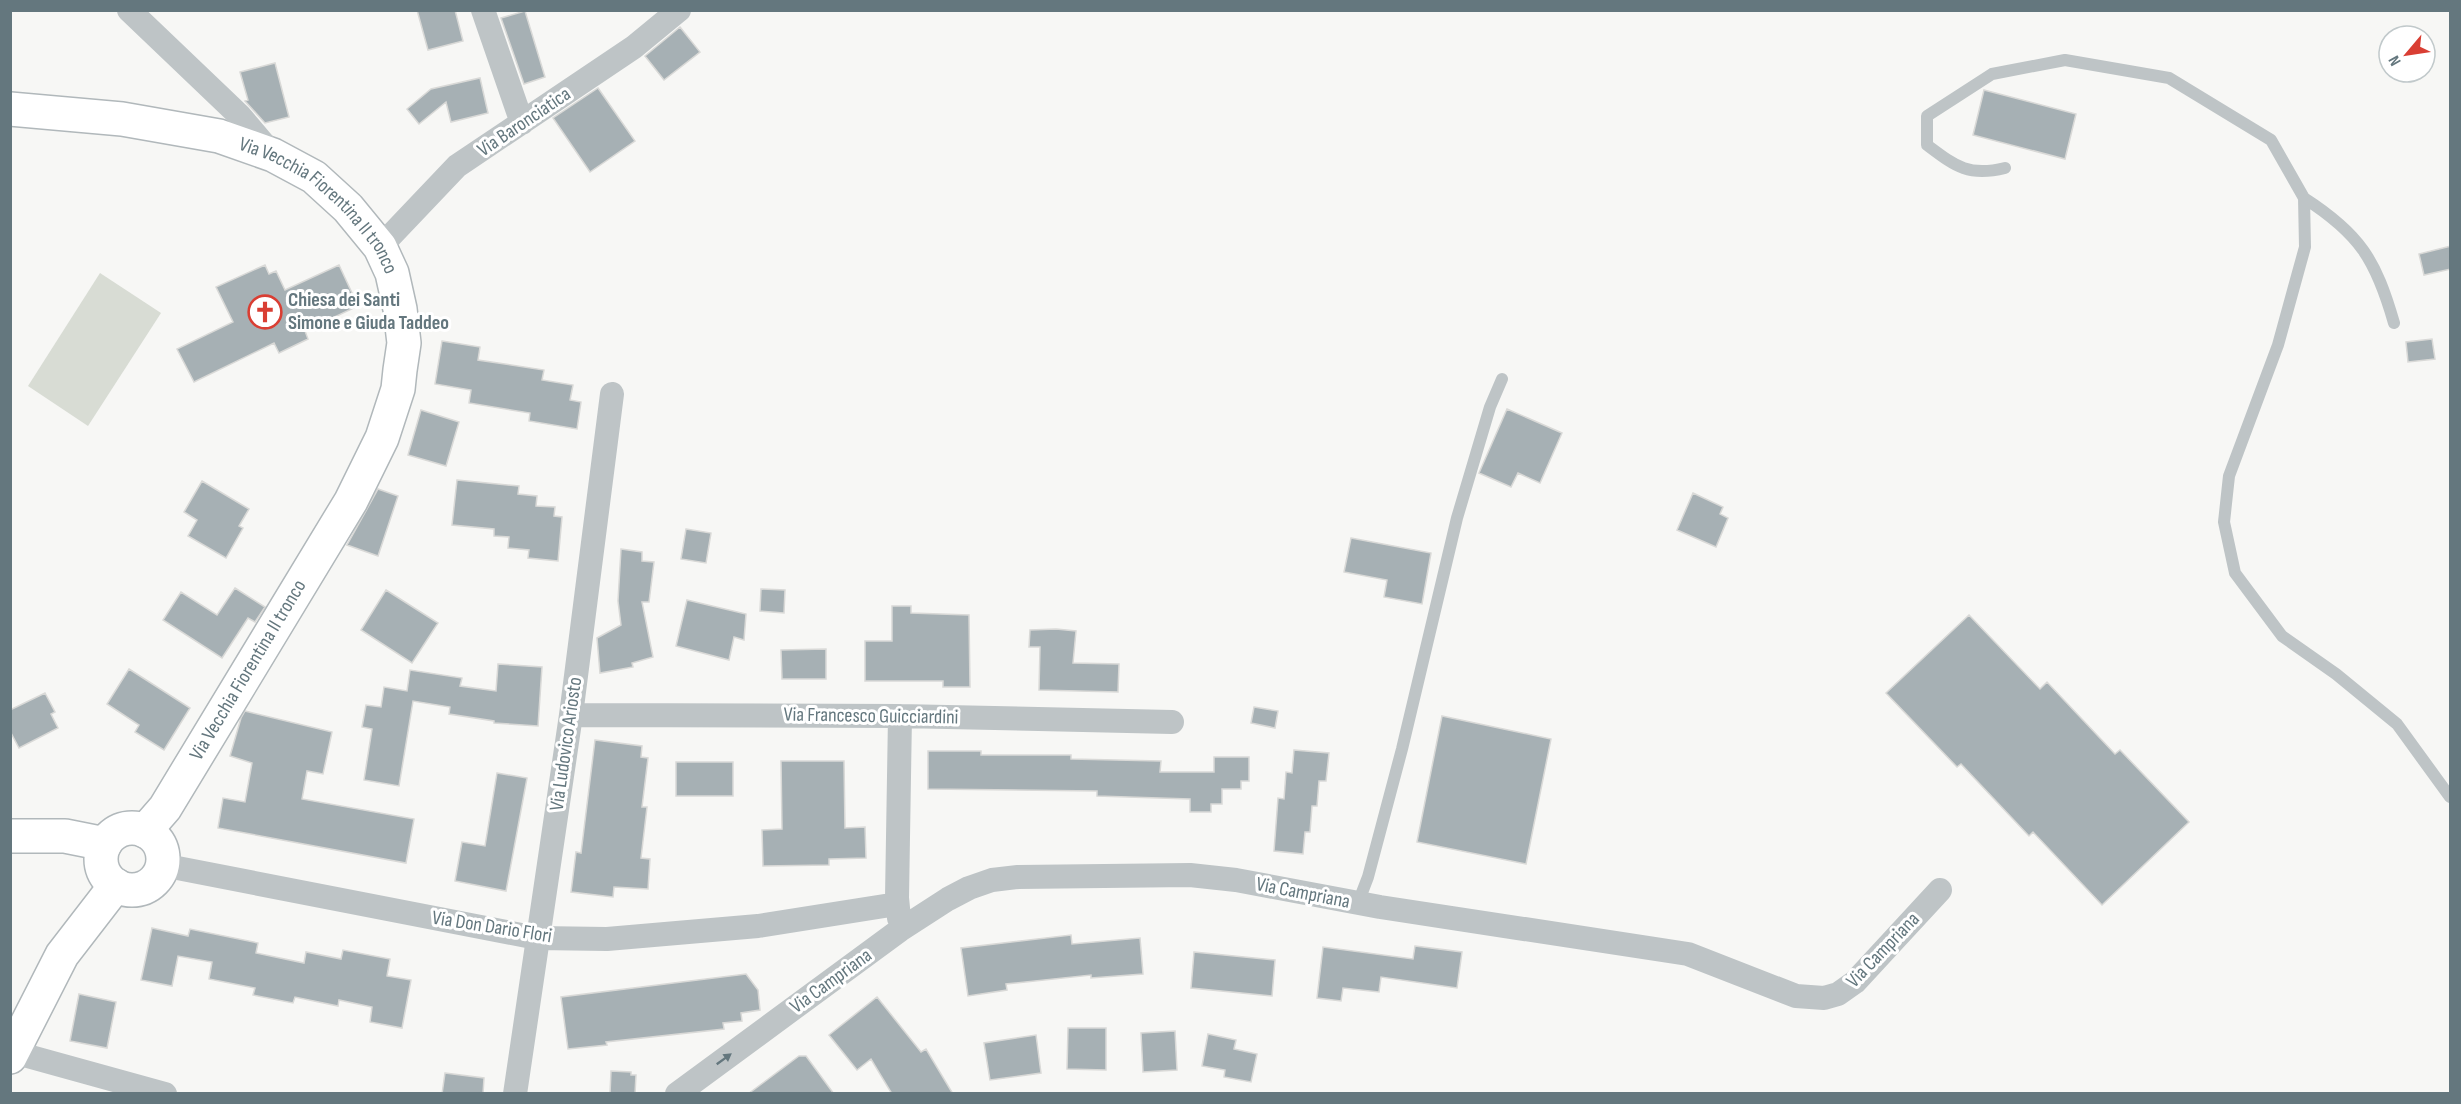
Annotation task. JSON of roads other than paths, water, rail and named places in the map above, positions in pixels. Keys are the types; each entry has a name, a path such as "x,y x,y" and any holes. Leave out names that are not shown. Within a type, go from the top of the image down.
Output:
{"street":[{"path":"129,10 240,116 273,155"},
{"path":"483,10 522,123"},
{"name":"Via Baronciatica","path":"380,247 458,166 634,47 679,10"},
{"name":"Via Vecchia Fiorentina II tronco","path":"10,109 122,119 208,134 273,155 314,177 348,208 380,247 392,273 400,309 404,343 398,389 382,438 351,501 165,808 145,831"},
{"name":"Via Ludovico Ariosto","path":"515,1094 571,715 612,394"},
{"name":"Via Francesco Guicciardini","path":"571,715 900,716 1172,722"},
{"path":"900,716 897,904 900,930"},
{"path":"127,828 145,831 160,845 162,865 156,878 141,889 130,890 116,885 104,873 100,859 105,844 116,832 127,828"},
{"path":"10,836 64,836 105,844"},
{"name":"Via Don Dario Flori","path":"162,865 537,938 607,939 726,929 897,904"},
{"name":"Via Campriana","path":"677,1094 900,930 969,888 992,880 1018,877 1190,875 1236,880 1358,903 1688,954 1781,991 1810,998 1824,998 1838,994 1855,982 1940,890"},
{"path":"116,885 62,955 12,1054 165,1094"}],"lane":[{"path":"2005,168 1987,173 1957,167 1927,145 1927,116 1992,74 2065,60 2169,78 2271,140 2304,198 2335,218 2366,252 2383,285 2394,323"},
{"path":"2304,198 2305,247 2278,345 2229,476 2224,522 2235,573 2282,636 2336,674 2397,724 2451,797"},
{"path":"1358,903 1368,877 1402,749 1457,518 1490,407 1502,379"}],"place":[{"name":"Chiesa dei Santi Simone e Giuda Taddeo","path":"265,312"}]}
